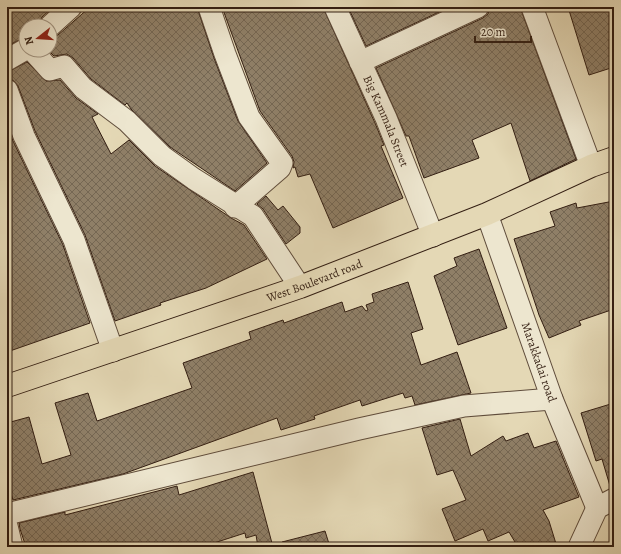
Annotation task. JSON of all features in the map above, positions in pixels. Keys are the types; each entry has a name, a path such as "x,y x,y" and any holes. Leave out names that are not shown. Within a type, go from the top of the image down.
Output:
{"main road":[{"name":"West Boulevard road","path":"7,386 300,287 487,214 591,166 614,158"}],"street":[{"path":"58,19 71,7"},
{"path":"209,7 224,54 249,117 282,163 280,168 235,206"},
{"name":"Big Kammala Street","path":"335,7 386,118 433,236"},
{"path":"360,62 478,7"},
{"path":"532,7 591,166"},
{"path":"7,60 18,54"},
{"path":"39,58 50,70 64,66 83,88 127,121 162,156 235,206 253,216 300,287"},
{"path":"7,90 24,136 74,240 113,351"},
{"name":"Marakkadai road","path":"487,214 552,399 606,504"},
{"path":"8,531 359,429 464,406 552,399"},
{"path":"579,547 606,504"}],"building":[{"path":"7,7 50,7 51,9 42,18 18,18 18,41 11,44 7,38"},
{"path":"90,7 197,7 214,58 238,121 267,163 235,191 170,147 131,109 127,103 125,105 91,79 73,58 67,54 58,55 58,35"},
{"path":"222,7 323,7 375,123 384,145 381,146 403,198 333,228 310,174 298,177 295,167 293,168 294,162 292,156 260,111"},
{"path":"348,7 450,7 366,46"},
{"path":"490,7 520,7 576,159 530,181 511,123 472,140 479,158 424,178 409,136 406,136 376,68 483,18 488,14"},
{"path":"568,7 614,7 614,67 589,75"},
{"path":"27,62 46,81 60,80 76,98 98,114 92,117 111,154 129,140 155,166 231,218 244,225 267,259 206,288 160,303 161,305 115,321 85,235 35,131 18,86 14,81 8,78 7,72"},
{"path":"7,125 13,141 63,245 90,323 7,352"},
{"path":"266,196 278,210 283,206 300,227 300,233 286,244 263,209 257,204"},
{"path":"614,201 614,309 579,321 581,325 549,338 539,315 514,239 555,226 550,212 576,203 577,208"},
{"path":"479,249 507,328 458,345 434,276 457,266 454,258"},
{"path":"408,282 423,329 411,333 421,365 457,352 471,393 415,405 412,396 405,398 403,393 362,406 360,400 314,416 315,419 281,430 277,418 123,474 13,500 7,480 7,423 29,417 42,464 71,455 55,403 88,393 97,421 192,388 183,363 251,339 249,332 283,320 284,323 342,302 345,312 362,306 366,311 368,310 366,305 374,302 372,294"},
{"path":"614,403 614,485 610,486 602,459 596,461 581,413"},
{"path":"460,419 471,456 503,436 506,441 528,433 534,448 556,441 579,497 543,510 549,521 557,547 518,547 509,532 488,541 483,529 455,541 442,509 466,500 453,470 437,475 422,428"},
{"path":"253,472 273,547 258,547 256,535 246,538 245,533 214,543 215,547 73,547 72,543 59,547 26,547 20,529 19,523 65,512 65,515 177,486 179,495"},
{"path":"325,531 330,547 283,547 282,542"}]}
